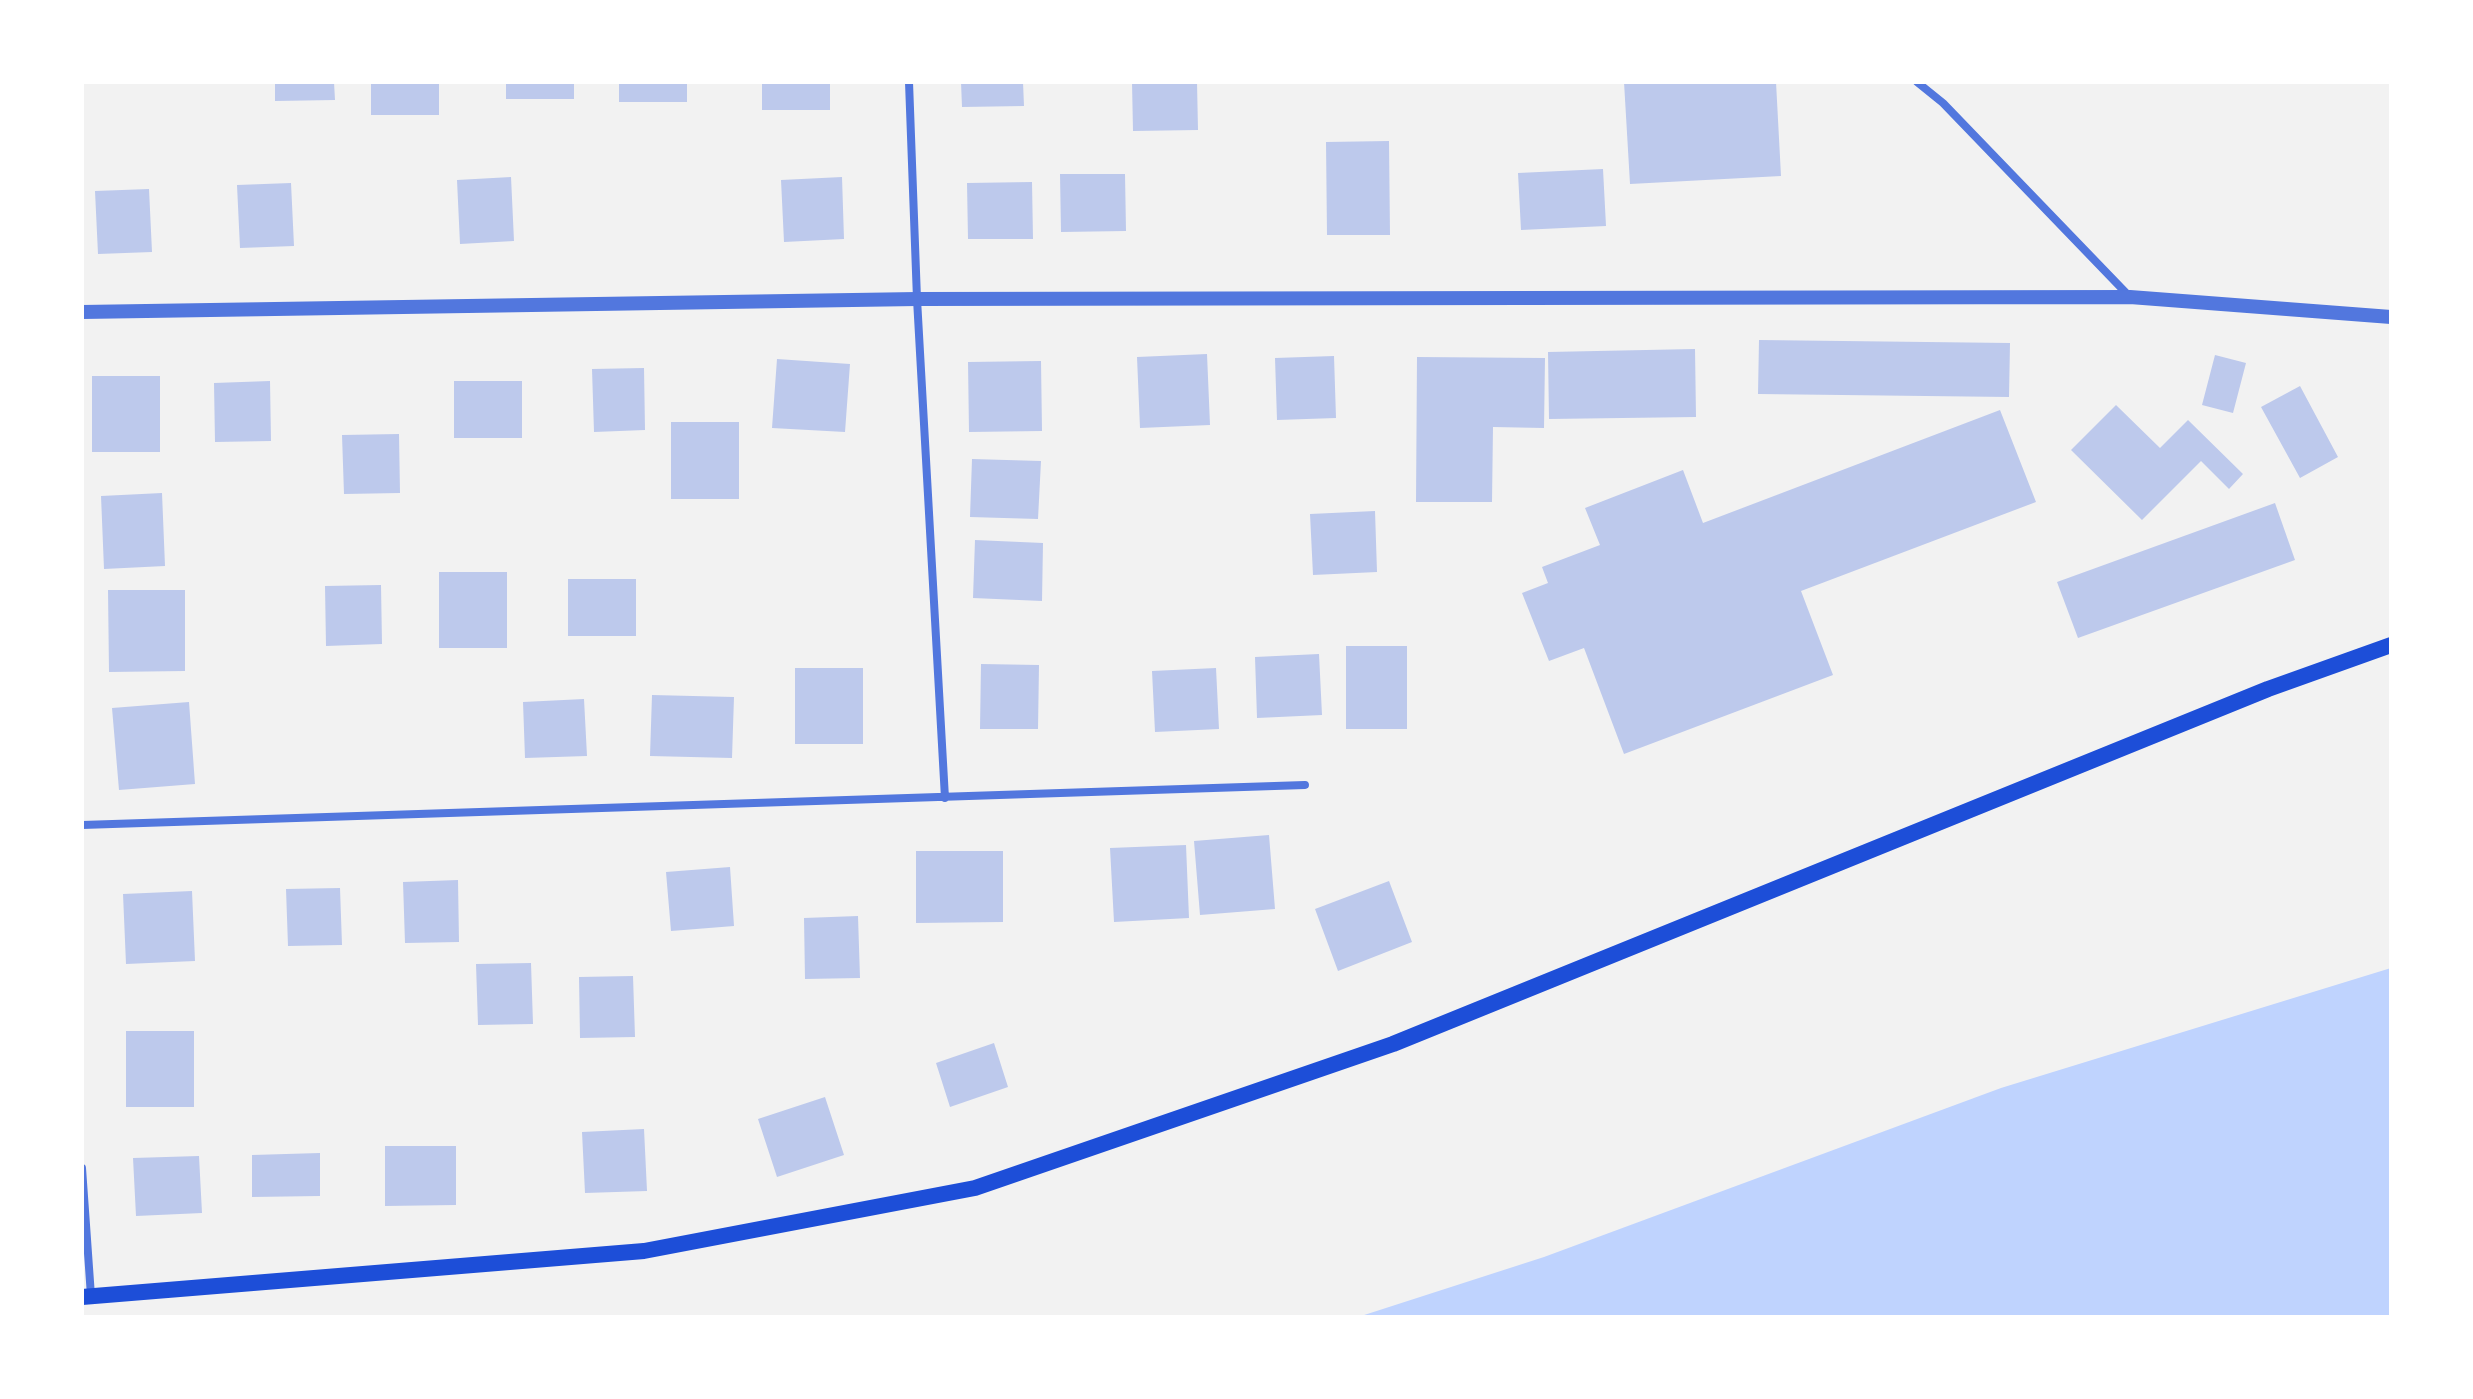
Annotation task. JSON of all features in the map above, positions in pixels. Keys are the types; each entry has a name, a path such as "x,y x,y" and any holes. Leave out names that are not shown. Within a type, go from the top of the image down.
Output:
{"main road":[{"path":"87,1296 644,1251 975,1188 1393,1044 2268,689 2391,645"}],"street":[{"path":"909,82 917,299 945,798"},
{"path":"1917,82 1943,103 2130,297"},
{"path":"82,312 917,299 2130,297 2391,317"},
{"path":"82,825 1305,785"},
{"path":"82,1168 87,1296"}],"water":[{"path":"2391,968 2391,1317 1358,1317 1544,1257 2001,1088"}],"building":[{"path":"275,82 334,82 335,100 275,101"},
{"path":"371,82 439,82 439,115 371,115"},
{"path":"506,82 574,82 574,99 506,99"},
{"path":"619,82 687,82 687,102 619,102"},
{"path":"762,82 830,82 830,110 762,110"},
{"path":"961,82 1023,82 1024,106 962,107"},
{"path":"1132,82 1197,82 1198,130 1133,131"},
{"path":"1624,82 1776,82 1781,176 1630,184"},
{"path":"1389,141 1390,235 1327,235 1326,142"},
{"path":"1603,169 1606,226 1521,230 1518,173"},
{"path":"1060,174 1125,174 1126,231 1061,232"},
{"path":"511,177 514,241 460,244 457,180"},
{"path":"842,177 844,239 784,242 781,180"},
{"path":"1032,182 1033,239 968,239 967,183"},
{"path":"291,183 294,246 240,248 237,185"},
{"path":"149,189 152,252 98,254 95,191"},
{"path":"1759,340 2010,343 2009,397 1758,394"},
{"path":"1695,349 1696,417 1549,419 1548,352"},
{"path":"1207,354 1210,425 1140,428 1137,357"},
{"path":"2215,355 2246,363 2233,413 2202,405"},
{"path":"1334,356 1336,418 1277,420 1275,358"},
{"path":"1417,357 1545,358 1544,428 1493,427 1492,502 1416,502"},
{"path":"777,359 850,364 845,432 772,428"},
{"path":"1041,361 1042,431 969,432 968,362"},
{"path":"644,368 645,430 594,432 592,369"},
{"path":"92,376 160,376 160,452 92,452"},
{"path":"270,381 271,441 215,442 214,383"},
{"path":"454,381 522,381 522,438 454,438"},
{"path":"2300,386 2338,457 2300,478 2261,407"},
{"path":"2116,405 2160,448 2188,420 2243,474 2229,489 2201,461 2142,520 2071,450"},
{"path":"2000,410 2036,502 1801,591 1833,675 1624,754 1584,648 1549,661 1522,593 1548,583 1542,567 1600,545 1585,508 1683,470 1703,523"},
{"path":"671,422 739,422 739,499 671,499"},
{"path":"399,434 400,493 344,494 342,435"},
{"path":"972,459 1041,461 1038,519 970,517"},
{"path":"162,493 165,566 104,569 101,496"},
{"path":"2275,503 2295,560 2078,638 2057,582"},
{"path":"1375,511 1377,572 1313,575 1310,514"},
{"path":"975,540 1043,543 1042,601 973,598"},
{"path":"439,572 507,572 507,648 439,648"},
{"path":"568,579 636,579 636,636 568,636"},
{"path":"381,585 382,644 326,646 325,586"},
{"path":"108,590 185,590 185,671 109,672"},
{"path":"1346,646 1407,646 1407,729 1346,729"},
{"path":"1319,654 1322,715 1257,718 1255,657"},
{"path":"981,664 1039,665 1038,729 980,729"},
{"path":"795,668 863,668 863,744 795,744"},
{"path":"1216,668 1219,729 1155,732 1152,671"},
{"path":"652,695 734,697 732,758 650,756"},
{"path":"584,699 587,756 525,758 523,702"},
{"path":"189,702 195,784 119,790 112,708"},
{"path":"1269,835 1275,909 1200,915 1194,841"},
{"path":"1186,845 1189,918 1114,922 1110,848"},
{"path":"916,851 1003,851 1003,922 916,923"},
{"path":"730,867 734,926 671,931 666,872"},
{"path":"458,880 459,942 405,943 403,882"},
{"path":"1389,881 1412,942 1338,971 1315,909"},
{"path":"340,888 342,945 288,946 286,889"},
{"path":"192,891 195,961 126,964 123,894"},
{"path":"858,916 860,978 805,979 804,918"},
{"path":"531,963 533,1024 478,1025 476,964"},
{"path":"633,976 635,1037 580,1038 579,977"},
{"path":"126,1031 194,1031 194,1107 126,1107"},
{"path":"994,1043 1008,1087 950,1107 936,1063"},
{"path":"825,1097 844,1155 777,1177 758,1119"},
{"path":"644,1129 647,1191 585,1193 582,1132"},
{"path":"385,1146 456,1146 456,1205 385,1206"},
{"path":"320,1153 320,1196 252,1197 252,1155"},
{"path":"199,1156 202,1213 136,1216 133,1158"}]}
